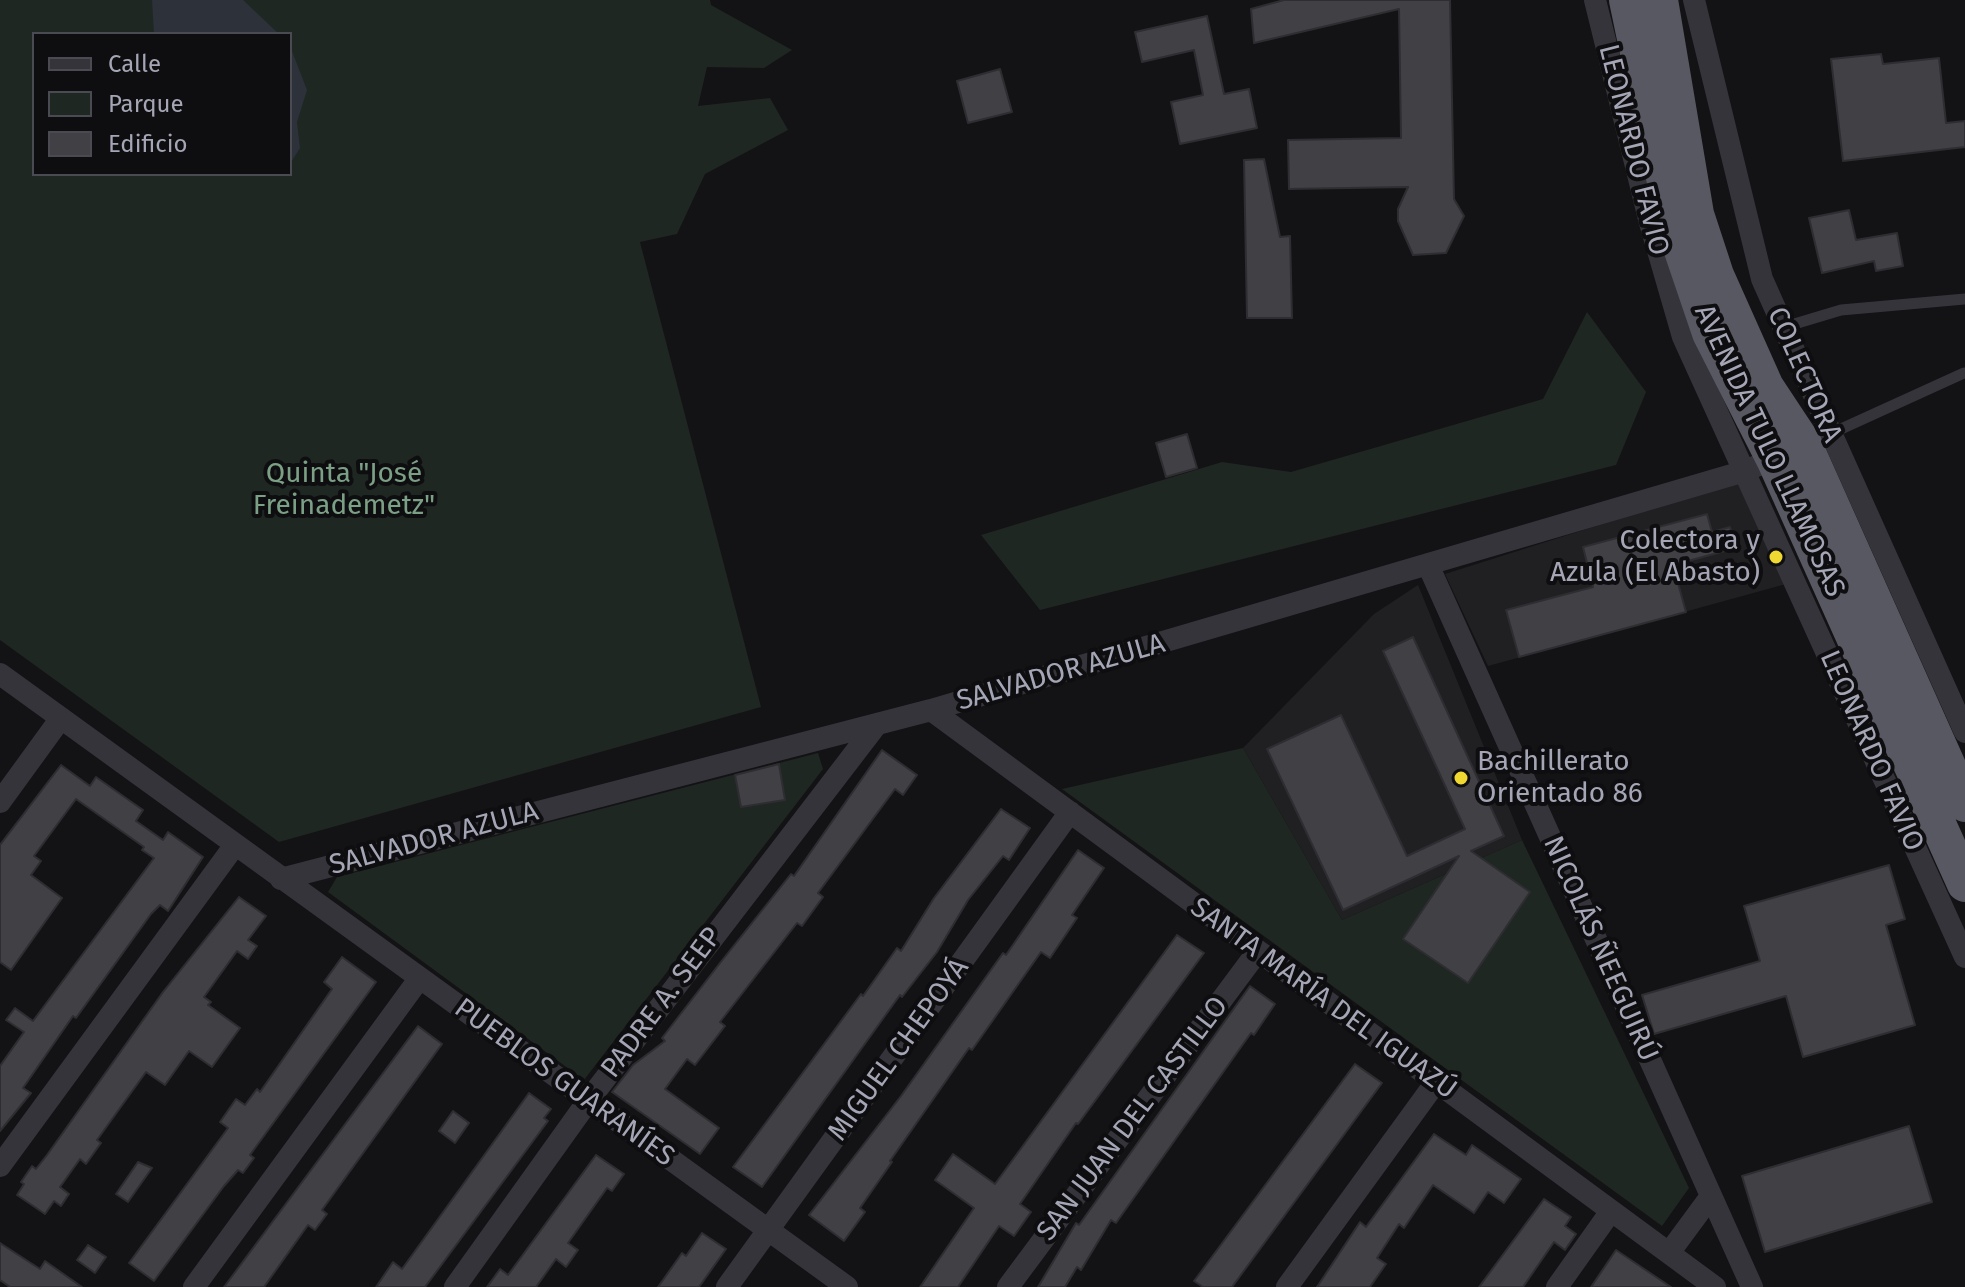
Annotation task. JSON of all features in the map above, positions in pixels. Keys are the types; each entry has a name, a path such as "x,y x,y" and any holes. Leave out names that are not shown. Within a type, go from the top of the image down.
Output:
{"highway":[{"name":"AVENIDA TULO LLAMOSAS","path":"1627,0 1675,230 1710,333 1789,453 1965,884"},
{"path":"1660,0 1700,226 1716,275 1766,387 1789,453 1965,804"}],"street":[{"name":"LEONARDO FAVIO","path":"1595,0 1646,209 1683,337 1789,453 1965,957"},
{"name":"COLECTORA","path":"1694,0 1762,279 1781,328 1789,453 1965,732"},
{"name":"SALVADOR AZULA","path":"281,879 931,710 1429,567 1789,453"},
{"name":"NICOLÁS ÑEEGUIRÚ","path":"1429,567 1752,1287"},
{"name":"PUEBLOS GUARANÍES","path":"0,674 847,1287"},
{"name":"SANTA MARÍA DEL IGUAZÚ","path":"931,710 1715,1287"},
{"path":"0,802 61,718"},
{"name":"PADRE A. SEEP","path":"455,1287 588,1101 877,724"},
{"name":"MIGUEL CHEPOYÁ","path":"727,1287 1070,812"},
{"path":"0,1166 235,845"},
{"name":"SAN JUAN DEL CASTILLO","path":"1008,1287 1258,951"},
{"path":"194,1287 419,979"},
{"path":"1287,1287 1436,1082"},
{"path":"1669,1253 1711,1196"},
{"path":"1557,1287 1611,1211"}],"lane":[{"path":"1781,328 1841,310 1965,299"},
{"path":"1789,453 1964,373"}],"shaded area":[{"path":"152,0 243,0 277,32 154,32"},
{"path":"292,51 307,90 297,122 300,148 292,161"},
{"path":"1738,481 1786,584 1488,666 1445,574"},
{"path":"1418,585 1522,840 1342,920 1243,748 1374,614"}],"green space":[{"name":"Quinta \"José Freinademetz\"","path":"0,0 710,0 711,5 792,50 764,68 707,67 698,106 770,98 788,130 705,174 677,234 640,242 761,707 279,842 0,640"},
{"path":"1587,312 1646,392 1616,465 1040,610 981,535 1222,462 1291,472 1543,399"},
{"path":"1243,748 1342,920 1522,840 1689,1188 1662,1226 1062,789"},
{"path":"818,753 823,769 584,1080 328,892 337,877"}],"building":[{"path":"1284,0 1450,0 1454,199 1464,216 1446,253 1413,255 1398,221 1398,209 1408,187 1289,189 1288,140 1401,138 1399,9 1254,43 1251,9"},
{"path":"1207,16 1224,94 1249,89 1257,128 1180,144 1171,102 1203,95 1194,50 1142,62 1135,32"},
{"path":"1881,54 1883,64 1939,58 1946,123 1965,121 1965,147 1843,161 1831,59"},
{"path":"1000,69 1012,112 968,123 957,81"},
{"path":"1264,159 1280,237 1290,236 1292,318 1247,318 1244,160"},
{"path":"1849,210 1856,240 1897,233 1903,266 1876,271 1874,261 1822,273 1809,218"},
{"path":"1187,434 1197,468 1166,477 1156,443"},
{"path":"1707,514 1712,532 1730,527 1736,548 1673,565 1686,612 1519,657 1506,610 1593,587 1583,547"},
{"path":"1413,637 1504,836 1471,851 1530,892 1468,983 1403,939 1459,856 1343,910 1267,749 1341,715 1407,856 1465,829 1383,651"},
{"path":"882,750 917,775 903,795 895,789 818,893 823,897 802,926 797,923 720,1022 725,1026 695,1065 687,1059 665,1089 719,1128 700,1154 612,1092 633,1065 665,1041 662,1038 720,963 791,874 794,876"},
{"path":"779,764 785,800 741,807 735,775"},
{"path":"61,765 90,786 96,777 143,810 136,821 163,840 168,832 203,857 168,911 160,905 151,914 76,1018 73,1016 23,1088 31,1093 0,1131 0,1066 24,1032 6,1020 15,1008 33,1021 154,858 142,850 144,847 76,799 34,856 41,861 31,875 62,898 11,970 0,962 0,845"},
{"path":"1001,809 1030,828 1009,860 1003,856 968,900 937,952 902,997 900,995 762,1187 733,1167 861,994 863,996 897,948 901,951 934,898"},
{"path":"1078,850 1104,868 1072,915 1077,918 1050,958 1041,952 972,1050 969,1048 890,1161 860,1208 865,1212 844,1241 809,1215 901,1096 1003,953 1006,955"},
{"path":"1889,865 1905,919 1886,925 1915,1025 1803,1057 1786,996 1654,1034 1642,995 1760,961 1744,906"},
{"path":"239,897 266,916 248,940 257,946 248,959 237,951 204,997 211,1002 208,1005 240,1028 212,1067 189,1051 165,1085 146,1072 97,1140 101,1143 86,1164 80,1159 60,1187 69,1194 61,1206 54,1201 45,1214 17,1195 24,1184 21,1182 32,1166 36,1169 47,1155 163,992"},
{"path":"1177,935 1204,953 1076,1123 1020,1204 1031,1212 1014,1236 999,1226 958,1287 920,1287 974,1208 935,1180 953,1154 995,1184"},
{"path":"342,957 376,982 250,1155 254,1158 243,1173 238,1170 224,1186 154,1281 129,1263 228,1128 220,1122 236,1099 245,1105 257,1089 260,1092 332,989 324,982"},
{"path":"1250,986 1275,1004 1254,1035 1251,1033 1116,1223 1111,1220 1081,1270 1077,1267 1065,1287 1038,1287 1076,1223 1079,1225"},
{"path":"418,1026 442,1044 322,1210 327,1214 315,1230 308,1225 264,1287 224,1287"},
{"path":"1355,1064 1382,1083 1232,1287 1203,1287 1194,1281"},
{"path":"529,1093 551,1109 544,1118 548,1121 425,1287 376,1287 393,1262 402,1269"},
{"path":"453,1111 469,1123 455,1143 439,1131"},
{"path":"1909,1126 1932,1202 1765,1252 1742,1176"},
{"path":"1434,1134 1466,1155 1472,1145 1521,1179 1504,1203 1488,1192 1474,1213 1433,1185 1404,1228 1399,1224 1377,1258 1386,1264 1370,1287 1317,1287 1360,1222 1366,1227"},
{"path":"596,1155 624,1174 612,1191 607,1188 568,1243 578,1250 566,1267 556,1259 536,1287 487,1287 500,1269 508,1275"},
{"path":"138,1162 152,1168 128,1202 116,1194"},
{"path":"1544,1199 1571,1217 1565,1226 1576,1234 1565,1250 1554,1242 1523,1287 1479,1287"},
{"path":"702,1233 726,1249 699,1287 658,1287 682,1253 686,1256"},
{"path":"0,1243 40,1269 45,1261 82,1287 10,1287 0,1280"},
{"path":"88,1245 106,1257 95,1273 77,1260"},
{"path":"1616,1250 1671,1287 1591,1287"}],"place":[{"name":"Colectora y Azula (El Abasto)","path":"1776,557"},
{"name":"Bachillerato Orientado 86","path":"1461,778"}]}
